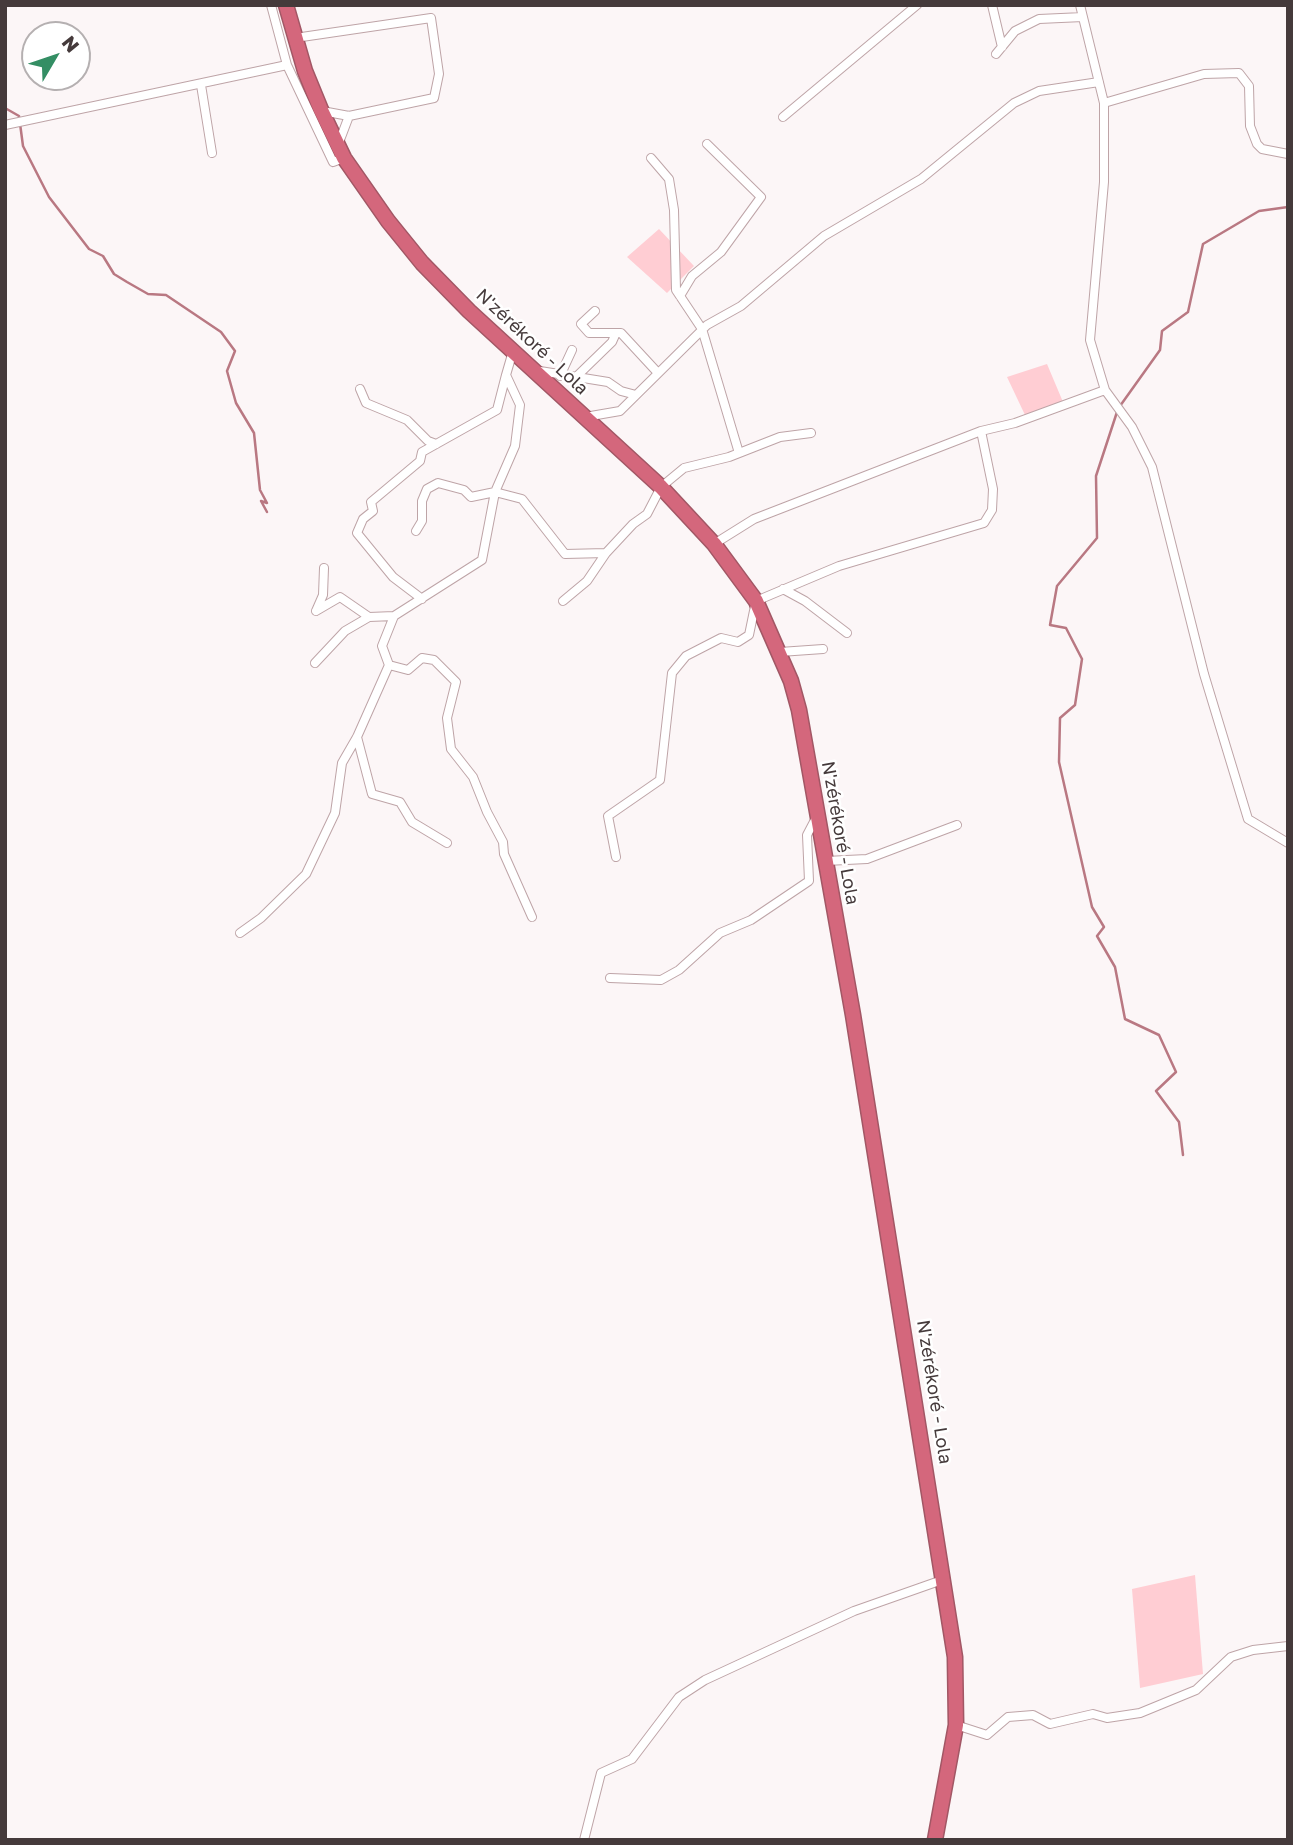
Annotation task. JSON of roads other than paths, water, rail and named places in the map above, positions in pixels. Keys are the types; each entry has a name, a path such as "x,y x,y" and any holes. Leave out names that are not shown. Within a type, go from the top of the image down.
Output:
{"highway":[{"name":"N'zérékoré - Lola","path":"286,5 321,110 341,151 422,263 661,487 714,544 756,601 780,652 799,710 818,815 945,1579 955,1657 956,1725 936,1840"}],"street":[{"path":"271,5 287,65 333,162 341,151 349,116"},
{"path":"783,117 917,5"},
{"path":"992,5 999,50 1015,32 1039,19 1083,17"},
{"path":"1080,5 1104,103 1104,182 1090,340 1105,390 1132,427 1153,467 1204,674 1248,819 1288,843"},
{"path":"295,38 430,18 439,74 434,98 349,116 321,110"},
{"path":"5,125 287,65"},
{"path":"1104,103 1204,74 1239,73 1249,86 1250,126 1257,144 1262,149 1288,154"},
{"path":"585,417 620,411 702,329 741,306 824,236 921,179 1014,103 1039,92 1099,82"},
{"path":"201,85 212,153"},
{"path":"680,296 692,276 721,252 761,197 707,144"},
{"path":"651,158 669,179 674,210 676,290 702,329 739,453"},
{"path":"595,311 581,324 589,334 621,333 659,373"},
{"path":"576,377 612,342 616,333"},
{"path":"560,376 572,350"},
{"path":"422,599 393,577 357,533 363,519 373,511 371,502 420,461 422,452 497,410 513,351"},
{"path":"538,370 560,376 608,382 621,391 636,395"},
{"path":"315,663 345,631 369,617 394,616 482,559 495,492 515,446 520,405 506,375"},
{"path":"360,389 366,403 407,420 428,441 436,444"},
{"path":"714,544 754,519 981,431 1015,423 1105,390"},
{"path":"616,857 608,816 660,780 672,673 686,656 721,638 738,642 749,635 756,601 839,566 984,523 992,510 993,489 981,431"},
{"path":"563,601 587,581 606,553 633,524 647,514 661,487 684,468 739,453 780,437 811,433"},
{"path":"416,531 422,521 422,501 427,489 438,483 464,490 471,497 495,492 522,499 565,554 606,553"},
{"path":"324,568 323,595 316,611 340,597 369,617"},
{"path":"783,589 805,601 848,633"},
{"path":"240,933 261,918 306,874 335,813 342,763 357,737 389,665 382,646 394,616"},
{"path":"780,652 823,649"},
{"path":"389,665 408,670 422,658 434,660 456,682 447,718 451,749 473,776 487,812 503,842 504,854 532,917"},
{"path":"357,737 372,794 400,802 412,822 447,843"},
{"path":"610,978 661,980 679,970 720,933 751,920 809,881 807,835 818,815"},
{"path":"826,861 867,859 957,825"},
{"path":"584,1840 601,1773 632,1759 679,1697 705,1680 853,1611 945,1579"},
{"path":"956,1725 987,1735 1008,1717 1033,1715 1050,1724 1093,1714 1107,1718 1140,1713 1196,1690 1231,1657 1252,1650 1288,1646"}],"waterway":[{"path":"5,108 19,116 23,146 49,197 89,249 103,256 114,274 148,294 166,295 221,332 235,351 227,371 236,403 254,433 260,490 267,503 261,501 267,512"},
{"path":"1120,406 1160,350 1162,331 1188,312 1203,244 1259,211 1288,207"},
{"path":"1117,412 1096,476 1097,538 1057,586 1050,625 1066,628 1082,659 1075,705 1060,718 1059,762 1092,907 1104,927 1097,936 1115,967 1125,1019 1159,1035 1176,1072 1156,1091 1179,1122 1183,1155"}]}
